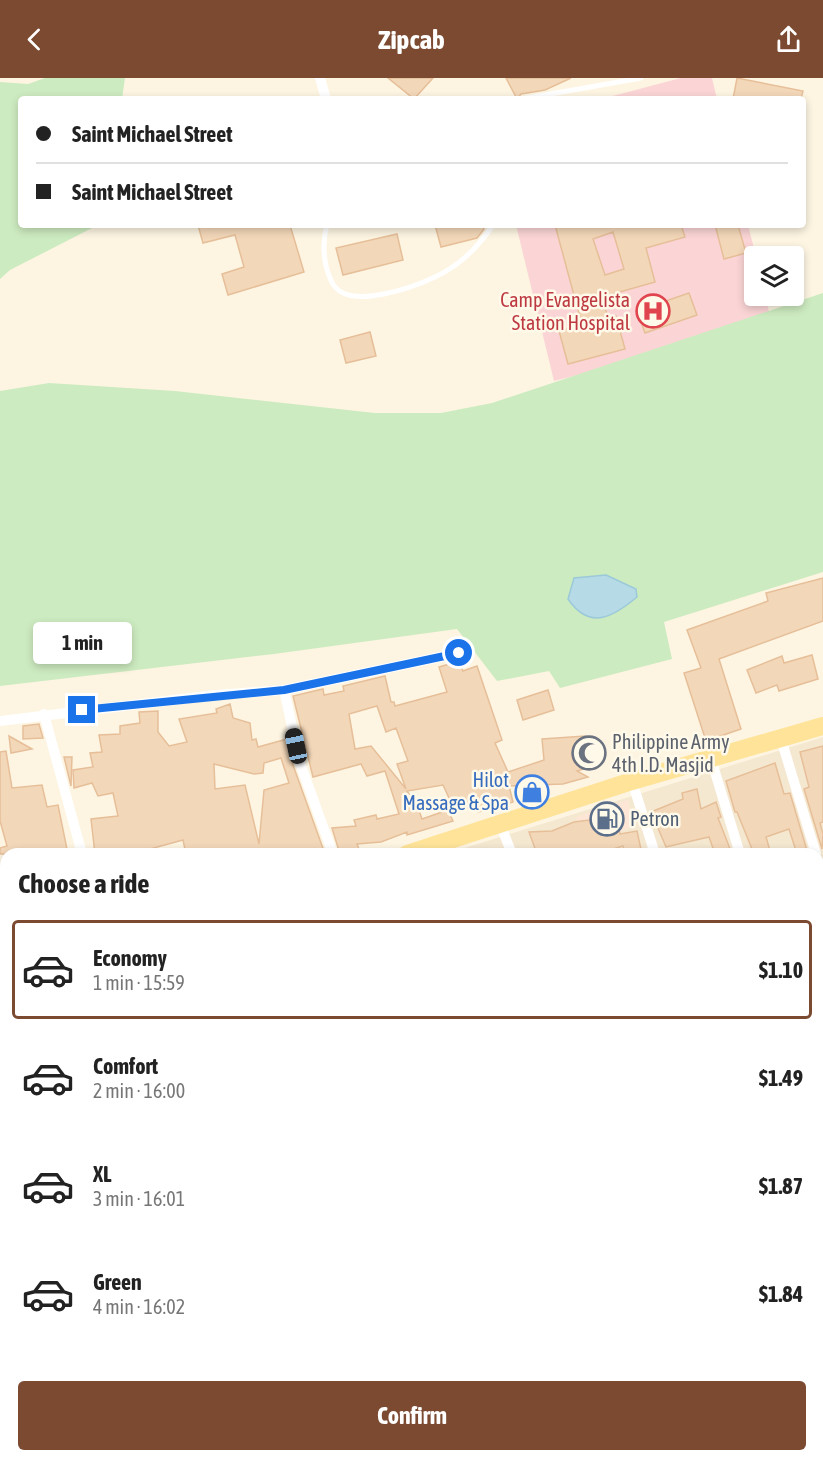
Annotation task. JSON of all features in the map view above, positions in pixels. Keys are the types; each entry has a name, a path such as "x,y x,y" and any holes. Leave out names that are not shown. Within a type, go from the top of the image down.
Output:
{"main road":[{"path":"426,848 632,781 823,726"}],"street":[{"path":"320,78 325,96"},
{"path":"0,721 44,714 284,690 459,653"},
{"path":"284,690 300,763 331,848"},
{"path":"44,714 80,848"},
{"path":"781,739 814,848"},
{"path":"711,759 738,848"},
{"path":"632,781 653,848"},
{"path":"500,824 510,848"}],"lane":[{"path":"539,96 641,78"},
{"path":"327,228 324,257 329,277 336,288 345,294 364,297 385,294 436,277 465,258 490,228"}],"shaded area":[{"path":"681,78 712,78 716,96 612,96"},
{"name":"Camp Evangelista Station Hospital","path":"517,228 749,228 753,246 744,246 744,306 768,306 773,327 554,381"},
{"path":"823,737 823,848 464,848"},
{"path":"628,800 634,826 585,846 576,817"}],"green space":[{"path":"45,78 125,78 122,96 18,96 18,228 92,228 10,270 0,279 0,82 28,84"},
{"path":"823,293 823,572 664,622 672,659 560,688 549,671 497,681 457,629 274,654 0,686 0,391 49,383 175,391 375,413 441,413 492,403 784,306 804,306 804,299"}],"water":[{"path":"606,575 636,589 637,597 619,610 602,618 593,618 576,609 568,599 574,578"}],"building":[{"path":"388,78 433,78 417,96 410,96"},
{"path":"506,78 571,78 545,90 515,96"},
{"path":"737,78 803,91 802,96 734,96"},
{"path":"199,228 291,228 304,272 228,295 222,274 244,267 235,235 203,243"},
{"path":"436,228 484,228 477,238 441,247"},
{"path":"556,228 682,228 685,237 646,248 655,282 602,297 608,318 616,316 625,349 568,364 559,331 582,325","holes":["613,232 624,269 605,275 593,239"]},
{"path":"716,228 739,228 744,254 724,259"},
{"path":"397,234 403,260 343,275 336,248"},
{"path":"689,293 697,315 645,333 637,311"},
{"path":"370,332 376,356 346,363 340,340"},
{"path":"823,578 823,621 719,659 741,729 706,741 684,673 701,668 687,630 768,601 766,593"},
{"path":"812,655 818,679 779,691 777,685 756,693 747,670 782,656 784,663"},
{"path":"459,661 463,671 477,666 502,740 495,743 508,772 544,760 542,739 585,736 587,768 577,771 588,777 563,784 509,786 513,802 478,812 477,806 455,811 443,785 407,791 411,797 414,796 422,819 448,810 453,821 407,835 407,832 381,842 357,844 359,848 338,848 332,828 356,826 354,820 376,815 377,819 399,814 385,771 367,776 361,764 313,777 293,696 323,689 324,695 344,691 343,686 385,676 391,702 394,702 395,706 447,692 439,667","holes":["377,706 386,732 396,728 408,761 397,764 406,789 371,746 355,749 349,714"]},
{"path":"548,690 554,710 523,720 517,700"},
{"path":"230,704 233,718 250,723 252,740 256,739 258,747 287,739 293,765 323,848 185,848 183,840 154,848 94,848 91,819 118,816 113,793 98,796 92,783 74,788 73,770 93,767 90,753 102,752 99,735 120,734 120,726 140,723 139,712 158,711 158,732 169,746 187,742 179,719 217,713 216,709","holes":["281,758 289,783 264,790 259,844 245,785 215,789 214,764 254,774 263,773 264,763"]},
{"path":"39,724 43,738 23,739 23,726"},
{"path":"9,736 32,749 11,753"},
{"path":"823,746 823,822 820,823 823,834 822,848 804,789 809,787 800,752"},
{"path":"6,751 12,788 42,785 47,807 58,805 67,848 0,848 7,846 0,821 0,752"},
{"path":"64,757 72,757 71,786"},
{"path":"775,763 784,794 790,793 806,848 795,848 789,829 766,837 769,848 752,848 737,812 735,812 726,781"},
{"path":"697,789 701,809 716,802 721,817 718,818 730,848 713,848 709,837 666,847 651,812 683,799 682,793"},
{"path":"614,809 620,834 637,831 641,848 624,848 623,846 616,848 535,848 529,832 552,831 574,822 598,819 596,814"}],"place":[{"name":"Camp Evangelista Station Hospital","path":"653,311"},
{"name":"Philippine Army 4th I.D. Masjid","path":"589,753"},
{"name":"Hilot Massage & Spa","path":"532,792"},
{"name":"Petron","path":"607,819"}],"route":[{"path":"82,710 215,695 284,690 459,653"}]}
